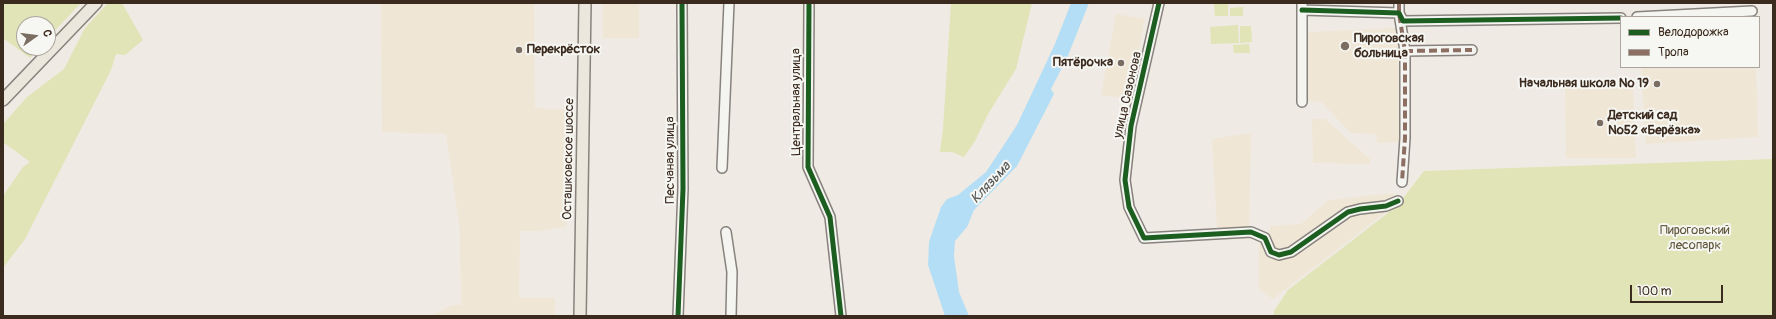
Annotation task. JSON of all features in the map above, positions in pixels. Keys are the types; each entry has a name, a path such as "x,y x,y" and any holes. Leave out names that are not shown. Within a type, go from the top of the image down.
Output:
{"main road":[{"path":"3,100 96,3"},
{"name":"Осташковское шоссе","path":"580,316 585,3"}],"street":[{"name":"Песчаная улица","path":"678,316 683,189 682,3"},
{"path":"722,168 729,3"},
{"name":"Центральная улица","path":"809,3 808,167 830,217 842,316"},
{"name":"улица Сазонова","path":"1159,3 1150,49 1131,126 1125,180 1129,207 1144,238 1251,232 1265,238 1271,252 1279,255 1291,252 1348,212 1386,206 1398,201"},
{"path":"1399,3 1399,13 1405,51 1405,138 1402,182"},
{"path":"1302,102 1302,7 1399,13"},
{"path":"1656,16 1752,11"},
{"path":"1399,13 1403,21 1620,18"},
{"path":"1405,51 1472,50"},
{"path":"726,232 732,272 731,316"}],"shaded area":[{"path":"381,3 534,3 535,108 571,110 568,221 565,227 539,231 520,231 519,298 555,298 555,316 431,316 452,305 461,305 460,231 446,134 382,132"},
{"path":"603,3 639,3 639,38 603,38"},
{"path":"1116,14 1145,19 1129,99 1101,95"},
{"path":"1398,28 1399,142 1377,143 1376,134 1351,133 1321,102 1307,101 1308,32"},
{"path":"1641,68 1756,68 1758,137 1646,144"},
{"name":"Детский сад №52 «Берёзка»","path":"1633,85 1636,158 1566,158 1565,88"},
{"path":"1312,119 1325,119 1370,159 1370,164 1313,163"},
{"path":"1251,133 1249,229 1217,229 1212,139"},
{"path":"1393,193 1394,206 1273,299 1259,289 1259,243 1264,243 1271,226 1301,224 1328,200"}],"green space":[{"path":"3,3 81,3 56,30 56,16 16,16 16,48 3,38"},
{"path":"108,3 122,3 143,40 125,55 116,54 111,70 25,239 3,268 3,196 23,167 30,162 3,142 3,124 27,97 64,69 85,28"},
{"path":"951,3 1032,3 1016,69 988,114 975,141 964,157 952,152 940,152 943,129"},
{"path":"1214,3 1228,3 1228,16 1215,16"},
{"path":"1243,7 1243,16 1230,16 1230,8"},
{"path":"1238,25 1239,43 1211,44 1210,27"},
{"path":"1240,26 1251,26 1252,42 1240,43"},
{"path":"1249,44 1250,53 1234,53 1233,45"},
{"name":"Пироговский лесопарк","path":"1773,159 1773,316 1274,316 1274,311 1288,290 1397,206 1424,171"}],"water":[{"name":"Клязьма","path":"1071,3 1089,3 1067,58 1051,89 1054,94 1017,166 974,210 967,227 955,241 954,256 959,292 969,316 945,316 928,265 929,242 941,207 947,199 958,195 986,172 1017,125 1055,44"}],"marked path":[{"path":"1399,3 1399,13 1405,51 1405,138 1402,182"},
{"path":"1405,51 1472,50"}],"cycle path":[{"path":"678,316 683,189 682,3"},
{"path":"809,3 808,167 830,217 841,316"},
{"path":"1159,3 1131,126 1125,180 1129,207 1144,238 1251,232 1265,238 1271,252 1279,255 1291,252 1348,212 1386,206 1398,201"},
{"path":"1302,10 1399,13 1403,21 1620,18"}],"place":[{"name":"Пироговская больница","path":"1345,46"},
{"name":"Перекрёсток","path":"519,50"},
{"name":"Пятёрочка","path":"1121,63"},
{"name":"Начальная школа № 19","path":"1657,84"},
{"name":"Детский сад №52 «Берёзка»","path":"1600,123"}]}
